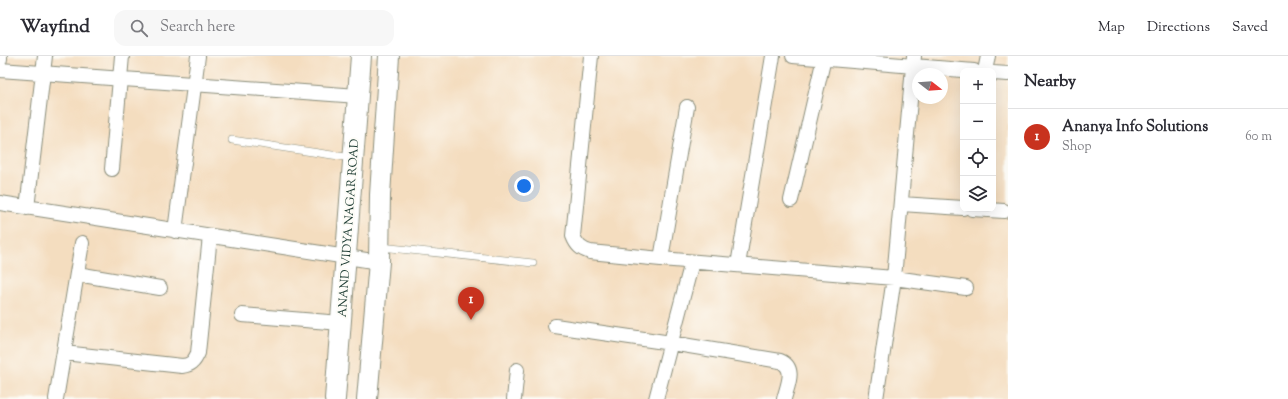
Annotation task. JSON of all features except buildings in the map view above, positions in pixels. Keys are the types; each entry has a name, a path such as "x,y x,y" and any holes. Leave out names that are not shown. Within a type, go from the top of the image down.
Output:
{"main road":[{"name":"ANAND VIDYA NAGAR ROAD","path":"335,399 361,56"},
{"path":"367,399 379,254 380,195 389,56"}],"street":[{"path":"27,208 45,56"},
{"path":"112,169 122,56"},
{"path":"175,230 198,56"},
{"path":"591,56 574,236 576,244 582,249 590,252 692,262 894,278 966,288"},
{"path":"738,265 773,56"},
{"path":"793,56 914,61 960,69"},
{"path":"986,68 988,56"},
{"path":"791,200 824,58"},
{"path":"876,399 894,278 914,61"},
{"path":"0,70 358,96"},
{"path":"996,73 1008,74"},
{"path":"661,259 687,107"},
{"path":"0,203 346,257 379,254"},
{"path":"901,204 960,208"},
{"path":"996,210 1004,211"},
{"path":"64,353 182,366 189,365 194,361 198,353 210,236"},
{"path":"56,399 82,243"},
{"path":"656,399 692,262"},
{"path":"77,274 160,288"},
{"path":"242,315 340,323"},
{"path":"555,326 780,361 789,367 790,374 784,399"},
{"path":"514,399 517,370"}],"lane":[{"path":"232,140 353,158"},
{"path":"379,254 533,263"}],"place":[{"name":"Ananya Info Solutions","path":"471,320"}]}
